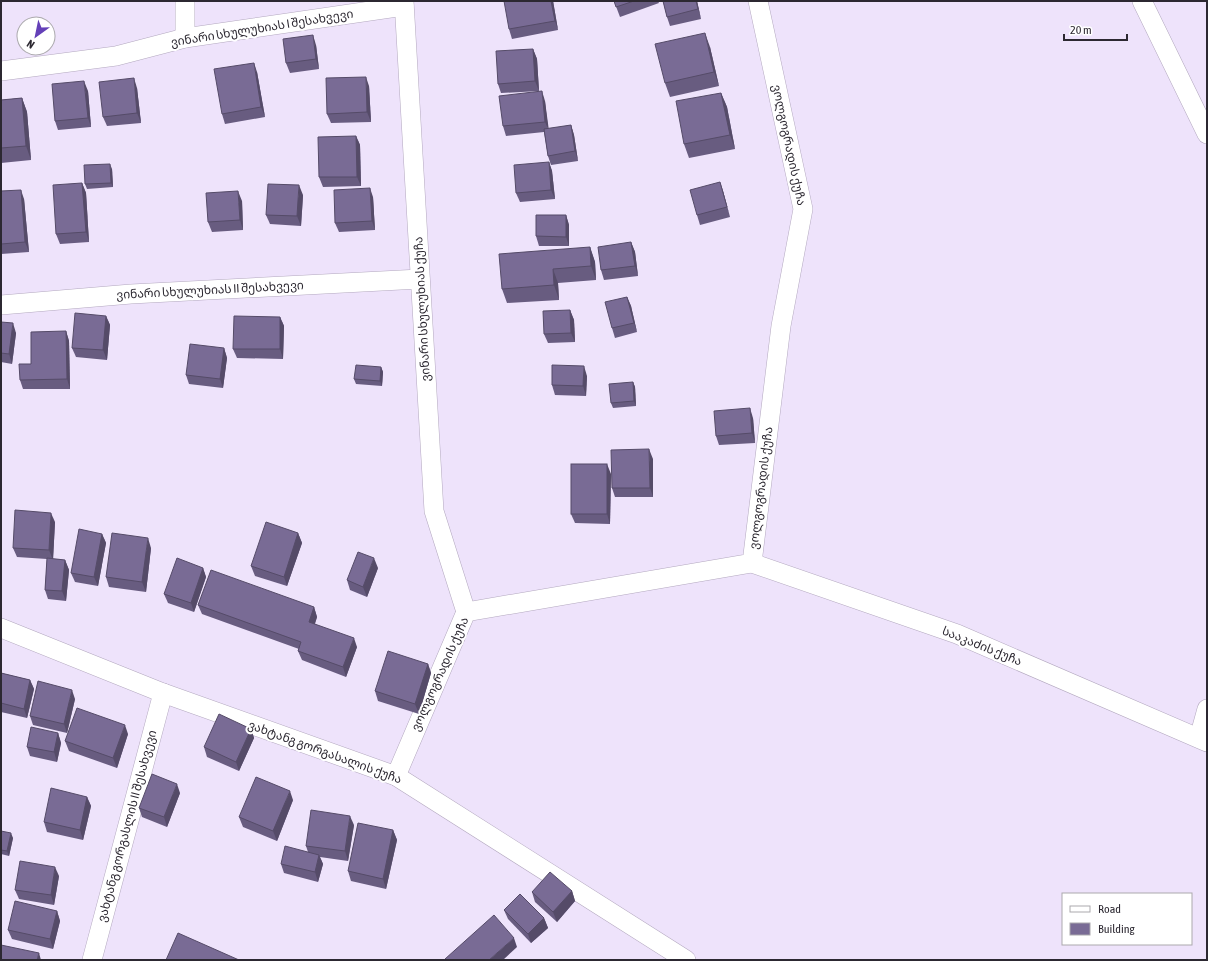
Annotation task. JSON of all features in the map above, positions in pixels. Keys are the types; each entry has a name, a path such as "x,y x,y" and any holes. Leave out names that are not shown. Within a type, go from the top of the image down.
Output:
{"street":[{"path":"185,1 185,38"},
{"name":"ვოლგოგრადის ქუჩა","path":"396,776 466,612 752,563 781,326 803,209 758,1"},
{"path":"1142,1 1207,134"},
{"name":"ვინარი სხულუხიას I შესახვევი","path":"1,71 116,56 185,38 404,4"},
{"name":"ვინარი სხულუხიას ქუჩა","path":"404,4 434,511 466,612"},
{"name":"ვინარი სხულუხიას II შესახვევი","path":"1,304 131,294 420,279"},
{"name":"სააკაძის ქუჩა","path":"752,563 957,634 1203,740"},
{"name":"ვახტანგ გორგასალის ქუჩა","path":"1,628 163,693 396,776 686,960"},
{"name":"ვახტანგ გორგასლის II შესახვევი","path":"92,960 163,693"},
{"path":"1203,740 1207,709"}],"building":[{"path":"504,1 551,1 555,21 509,29"},
{"path":"614,1 634,1 616,7"},
{"path":"663,1 696,1 698,9 667,17"},
{"path":"705,33 714,72 665,83 655,44"},
{"path":"313,35 316,59 286,63 283,39"},
{"path":"533,49 535,81 498,84 496,51"},
{"path":"254,63 261,107 222,114 214,69"},
{"path":"366,77 367,112 327,114 326,78"},
{"path":"134,78 137,113 103,117 99,82"},
{"path":"84,81 88,118 55,121 52,84"},
{"path":"542,91 545,122 503,126 499,96"},
{"path":"721,93 730,135 684,144 676,101"},
{"path":"22,98 26,146 1,148 1,100"},
{"path":"571,125 575,151 548,156 544,129"},
{"path":"356,136 357,177 319,177 318,137"},
{"path":"549,162 551,190 516,193 514,165"},
{"path":"110,164 111,183 85,184 84,165"},
{"path":"720,182 727,207 697,215 690,190"},
{"path":"82,183 86,232 56,234 53,185"},
{"path":"268,184 299,185 297,216 266,215"},
{"path":"370,188 372,221 335,223 334,190"},
{"path":"21,190 25,242 1,244 1,191"},
{"path":"238,191 240,220 208,222 206,193"},
{"path":"536,215 566,215 566,237 536,236"},
{"path":"631,242 635,266 601,270 598,247"},
{"path":"590,247 591,266 553,269 554,285 502,289 499,254"},
{"path":"627,297 634,323 612,328 605,302"},
{"path":"570,310 571,333 544,334 543,311"},
{"path":"75,313 106,316 103,350 72,348"},
{"path":"234,316 280,317 280,349 233,349"},
{"path":"1,322 13,323 9,354 1,353"},
{"path":"66,331 67,379 20,380 19,364 31,364 31,332"},
{"path":"190,344 224,348 220,379 186,375"},
{"path":"356,365 381,367 380,381 354,379"},
{"path":"552,365 584,366 583,386 552,385"},
{"path":"633,382 634,401 611,403 609,384"},
{"path":"750,408 752,433 716,436 714,411"},
{"path":"649,449 650,488 612,488 611,450"},
{"path":"571,464 607,464 607,514 571,514"},
{"path":"15,510 51,513 49,550 13,548"},
{"path":"266,522 298,533 284,577 251,566"},
{"path":"79,529 102,534 94,577 71,573"},
{"path":"112,533 148,538 142,582 106,577"},
{"path":"358,552 374,558 363,587 347,580"},
{"path":"47,558 65,560 62,591 45,590"},
{"path":"177,558 203,568 191,603 164,594"},
{"path":"211,570 314,607 309,622 354,638 343,667 298,651 301,642 198,605"},
{"path":"388,651 428,664 415,704 375,691"},
{"path":"1,673 30,680 24,709 1,703"},
{"path":"38,681 72,690 64,724 30,716"},
{"path":"77,708 125,725 113,758 65,741"},
{"path":"219,714 251,729 236,762 204,747"},
{"path":"31,727 58,733 54,752 27,747"},
{"path":"152,774 177,784 164,817 139,808"},
{"path":"256,777 290,791 273,831 239,817"},
{"path":"51,788 87,797 80,830 44,822"},
{"path":"311,810 350,816 345,851 306,846"},
{"path":"358,823 393,830 383,879 348,871"},
{"path":"1,831 11,833 7,851 1,850"},
{"path":"285,846 319,855 315,872 281,864"},
{"path":"20,861 55,867 51,895 15,890"},
{"path":"550,872 572,891 553,912 532,892"},
{"path":"520,894 544,918 528,934 504,910"},
{"path":"15,901 57,911 50,939 8,930"},
{"path":"494,915 514,938 489,960 445,959"},
{"path":"178,933 239,960 166,960"},
{"path":"1,945 39,953 37,960 1,960"}]}
